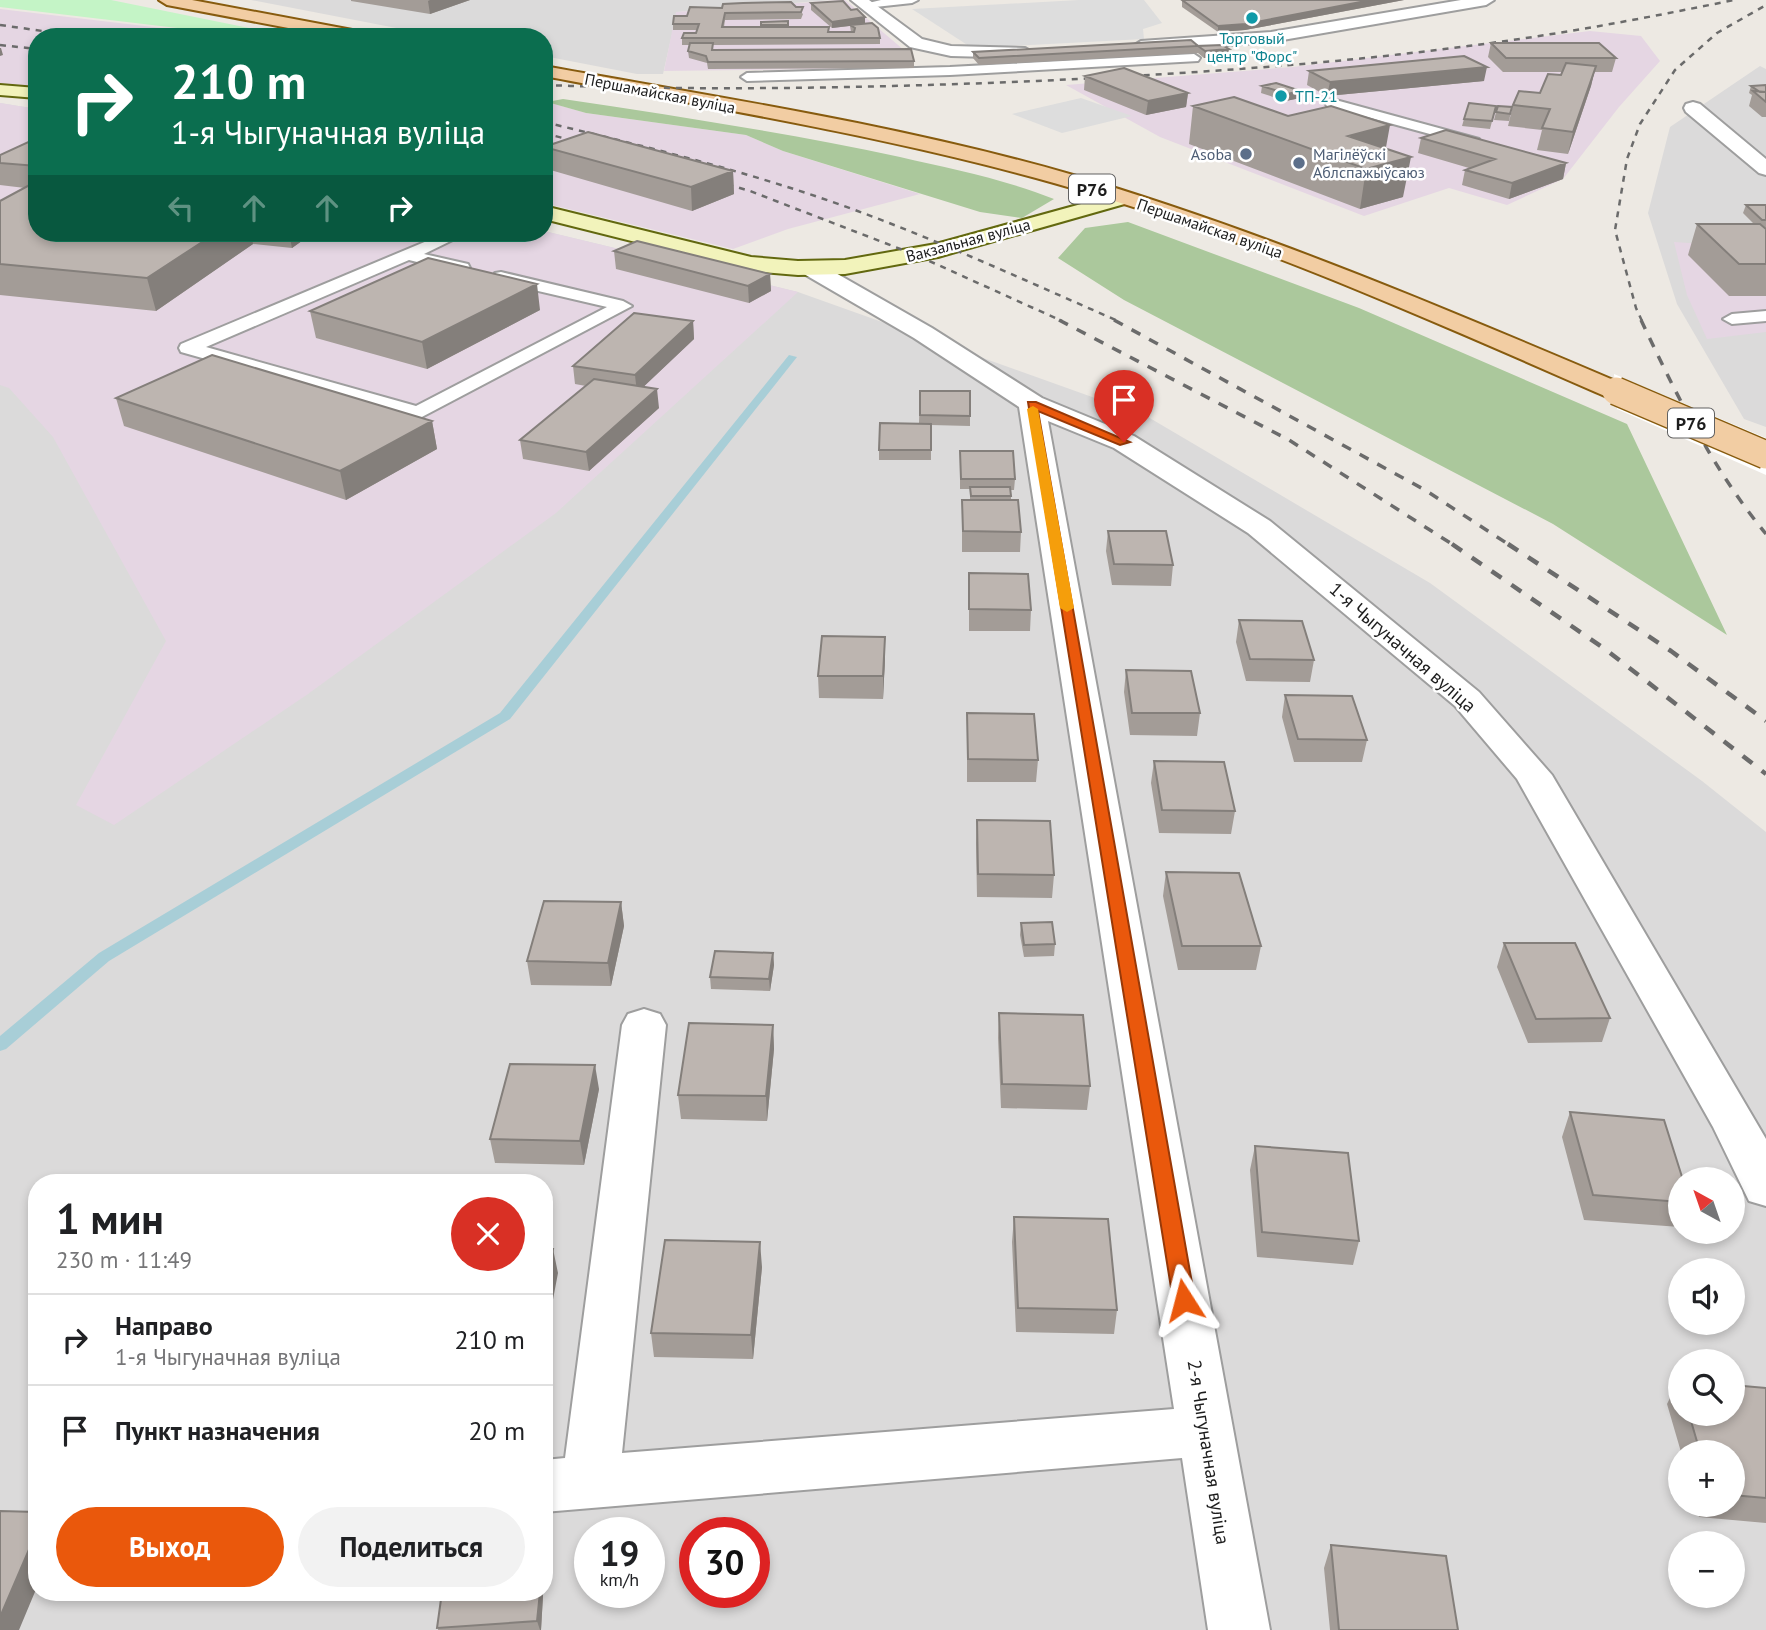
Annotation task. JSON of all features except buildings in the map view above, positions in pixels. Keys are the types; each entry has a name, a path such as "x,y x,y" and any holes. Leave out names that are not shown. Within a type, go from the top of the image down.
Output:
{"main road":[{"path":"167,0 315,28"},
{"name":"Першамайская вуліца","path":"553,73 918,143 1064,180 1349,277 1766,454"},
{"path":"0,90 28,92"},
{"name":"Вакзальная вуліца","path":"553,214 751,264 782,269 812,269 867,264 950,247 1121,199"}],"street":[{"path":"862,3 916,43 951,51 1007,54 1271,37 1486,0"},
{"path":"1693,108 1766,169"},
{"name":"Вакзальная вуліца","path":"812,269 923,333 1032,404"},
{"name":"1-я Чыгуначная вуліца","path":"1032,404 1124,442 1259,527 1467,699 1533,775 1735,1125 1766,1187"},
{"name":"2-я Чыгуначная вуліца","path":"1032,404 1239,1630"},
{"path":"644,1025 568,1483 1206,1431"}],"lane":[{"path":"862,3 910,0 924,8"},
{"path":"950,71 947,60 951,51"},
{"path":"747,77 950,71 1194,58"},
{"path":"1332,103 1492,147"},
{"path":"405,254 623,306 418,413 188,348 405,254 436,242"},
{"path":"1732,320 1766,316"}],"shaded area":[{"path":"251,0 832,0 677,12 663,74 637,74 553,58 553,28 396,28"},
{"path":"845,0 911,56 914,68 664,71 676,12"},
{"path":"1079,0 1144,0 1162,23 1143,29 1144,39 972,48 912,9"},
{"path":"0,9 162,28 28,28 28,87 0,87"},
{"path":"1590,31 1641,36 1660,61 1619,107 1563,179 1507,205 1449,188 1364,216 1160,137 1066,85 1293,67"},
{"path":"1760,66 1766,69 1766,427 1744,419 1677,304 1648,213 1670,127"},
{"path":"1081,98 1132,116 1062,133 1012,114"},
{"path":"0,103 28,108 28,242 553,242 553,233 798,292 1148,417 1430,583 1702,781 1766,832 1766,1630 0,1630"},
{"path":"0,103 28,108 28,242 553,242 553,233 798,292 556,513 308,694 114,825 76,805 166,641 53,437 9,388 0,385"},
{"path":"553,104 586,113 746,135 783,151 920,194 788,229 733,249 553,205"},
{"path":"1674,242 1766,248 1766,332 1707,339 1687,295"}],"green space":[{"path":"0,0 111,0 249,28 177,28 0,7"},
{"path":"563,99 732,125 858,148 978,175 1054,199 1022,218 980,212 783,151 746,135 586,113 553,104 553,101"},
{"path":"1128,222 1359,308 1627,424 1727,635 1553,524 1124,300 1058,258 1085,228"}],"pier":[{"path":"1614,374 1766,438 1766,475 1617,409"}],"waterway":[{"path":"0,1045 104,957 505,716 792,357"}],"railway":[{"path":"553,85 667,88 852,87 1199,72 1306,64 1501,42 1734,0"},
{"path":"1642,321 1615,230 1627,159 1640,124 1675,70 1717,33 1766,5"},
{"path":"0,25 28,29"},
{"path":"0,45 28,48"},
{"path":"553,124 701,162 855,210 1118,321"},
{"path":"553,135 585,144"},
{"path":"716,181 750,191 916,255 1062,321"},
{"path":"1059,320 1289,440 1454,545"},
{"path":"1114,320 1425,490 1511,546"},
{"path":"1641,320 1712,458 1766,534"},
{"path":"1508,544 1671,651 1766,721"},
{"path":"1454,545 1605,649 1766,774"}],"slow traffic":[{"path":"1033,409 1067,608"}],"place":[{"name":"Торговый центр \"Форс\"","path":"1252,18"},
{"name":"ТП-21","path":"1281,96"},
{"name":"Asoba","path":"1246,154"},
{"name":"Магілёўскі Аблспажыўсаюз","path":"1299,163"}],"route":[{"path":"1124,442 1032,404 1184,1300"}]}
